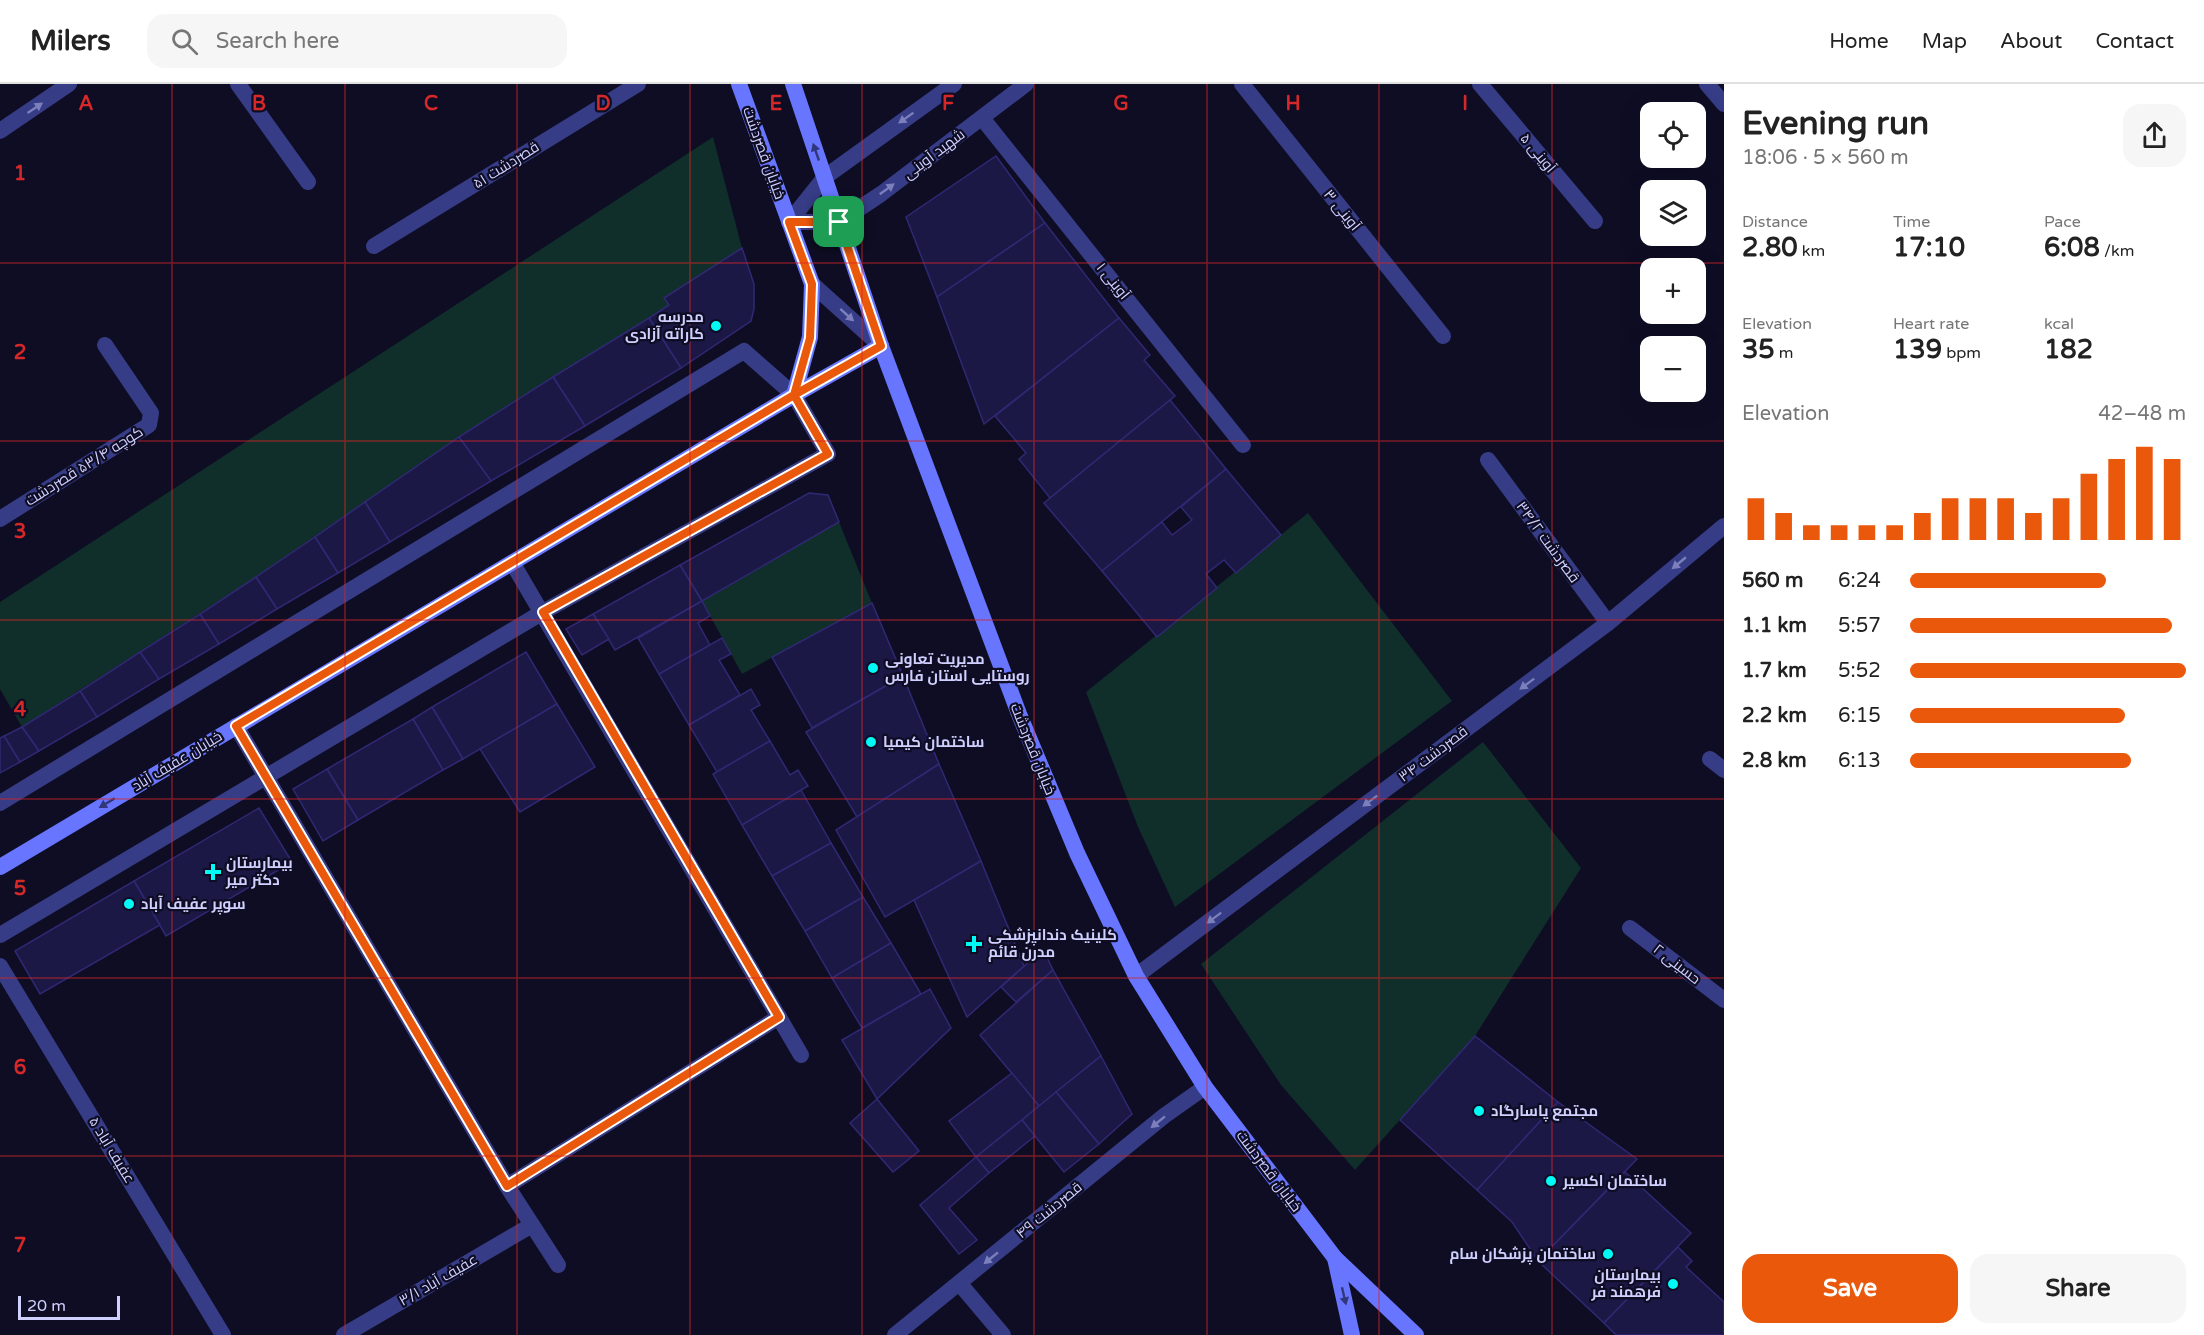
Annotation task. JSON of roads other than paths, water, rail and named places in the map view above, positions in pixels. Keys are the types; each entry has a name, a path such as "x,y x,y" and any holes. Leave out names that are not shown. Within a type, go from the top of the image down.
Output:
{"main road":[{"name":"خیابان قصردشت","path":"739,84 812,284 810,338 794,395"},
{"name":"خیابان قصردشت","path":"793,84 881,346 1046,783 1137,976 1205,1087 1335,1258 1416,1335"},
{"name":"خیابان عفیف آباد","path":"0,867 794,395 881,346"},
{"path":"1335,1258 1352,1335"}],"street":[{"path":"0,131 69,84"},
{"path":"238,84 308,182"},
{"name":"۵۱ قصردشت","path":"374,246 638,84"},
{"path":"789,222 825,177 954,84"},
{"name":"شهید آوینی","path":"839,222 881,194 1026,84"},
{"name":"۳ آوینی","path":"1242,84 1443,336"},
{"name":"۵ آوینی","path":"1480,84 1595,221"},
{"path":"1707,84 1724,104"},
{"name":"۱ آوینی","path":"982,118 1243,445"},
{"path":"789,222 839,222"},
{"path":"812,284 881,346"},
{"name":"کوچه ۵۳/۴ قصردشت","path":"0,519 149,425 151,413 105,345"},
{"path":"0,803 744,351 794,395 828,454 543,612 0,934"},
{"name":"قصردشت ۳۴/۲","path":"1488,460 1608,623"},
{"name":"قصردشت ۳۴","path":"1137,976 1608,623 1724,526"},
{"path":"513,564 801,1055"},
{"path":"236,726 507,1186 558,1266"},
{"path":"1710,759 1724,770"},
{"name":"۲ حسینی","path":"1630,928 1724,1000"},
{"name":"عفیف آباد ۵","path":"0,966 223,1335"},
{"path":"507,1186 779,1017"},
{"name":"قصردشت ۴۹","path":"895,1335 1164,1116 1205,1087"},
{"name":"عفیف آباد ۳/۱","path":"345,1335 532,1225"},
{"path":"960,1284 1003,1335"}],"place":[{"name":"مدرسه کاراته آزادی","path":"716,326"},
{"name":"مدیریت تعاونی روستایی استان فارس","path":"873,668"},
{"name":"ساختمان کیمیا","path":"871,742"},
{"name":"بیمارستان دکتر میر","path":"213,872"},
{"name":"سوپر عفیف آباد","path":"129,904"},
{"name":"کلینیک دندانپزشکی مدرن قائم","path":"974,944"},
{"name":"مجتمع پاسارگاد","path":"1479,1111"},
{"name":"ساختمان اکسیر","path":"1551,1181"},
{"name":"ساختمان پزشکان سام","path":"1608,1254"},
{"name":"بیمارستان فرهمند فر","path":"1673,1284"}]}
